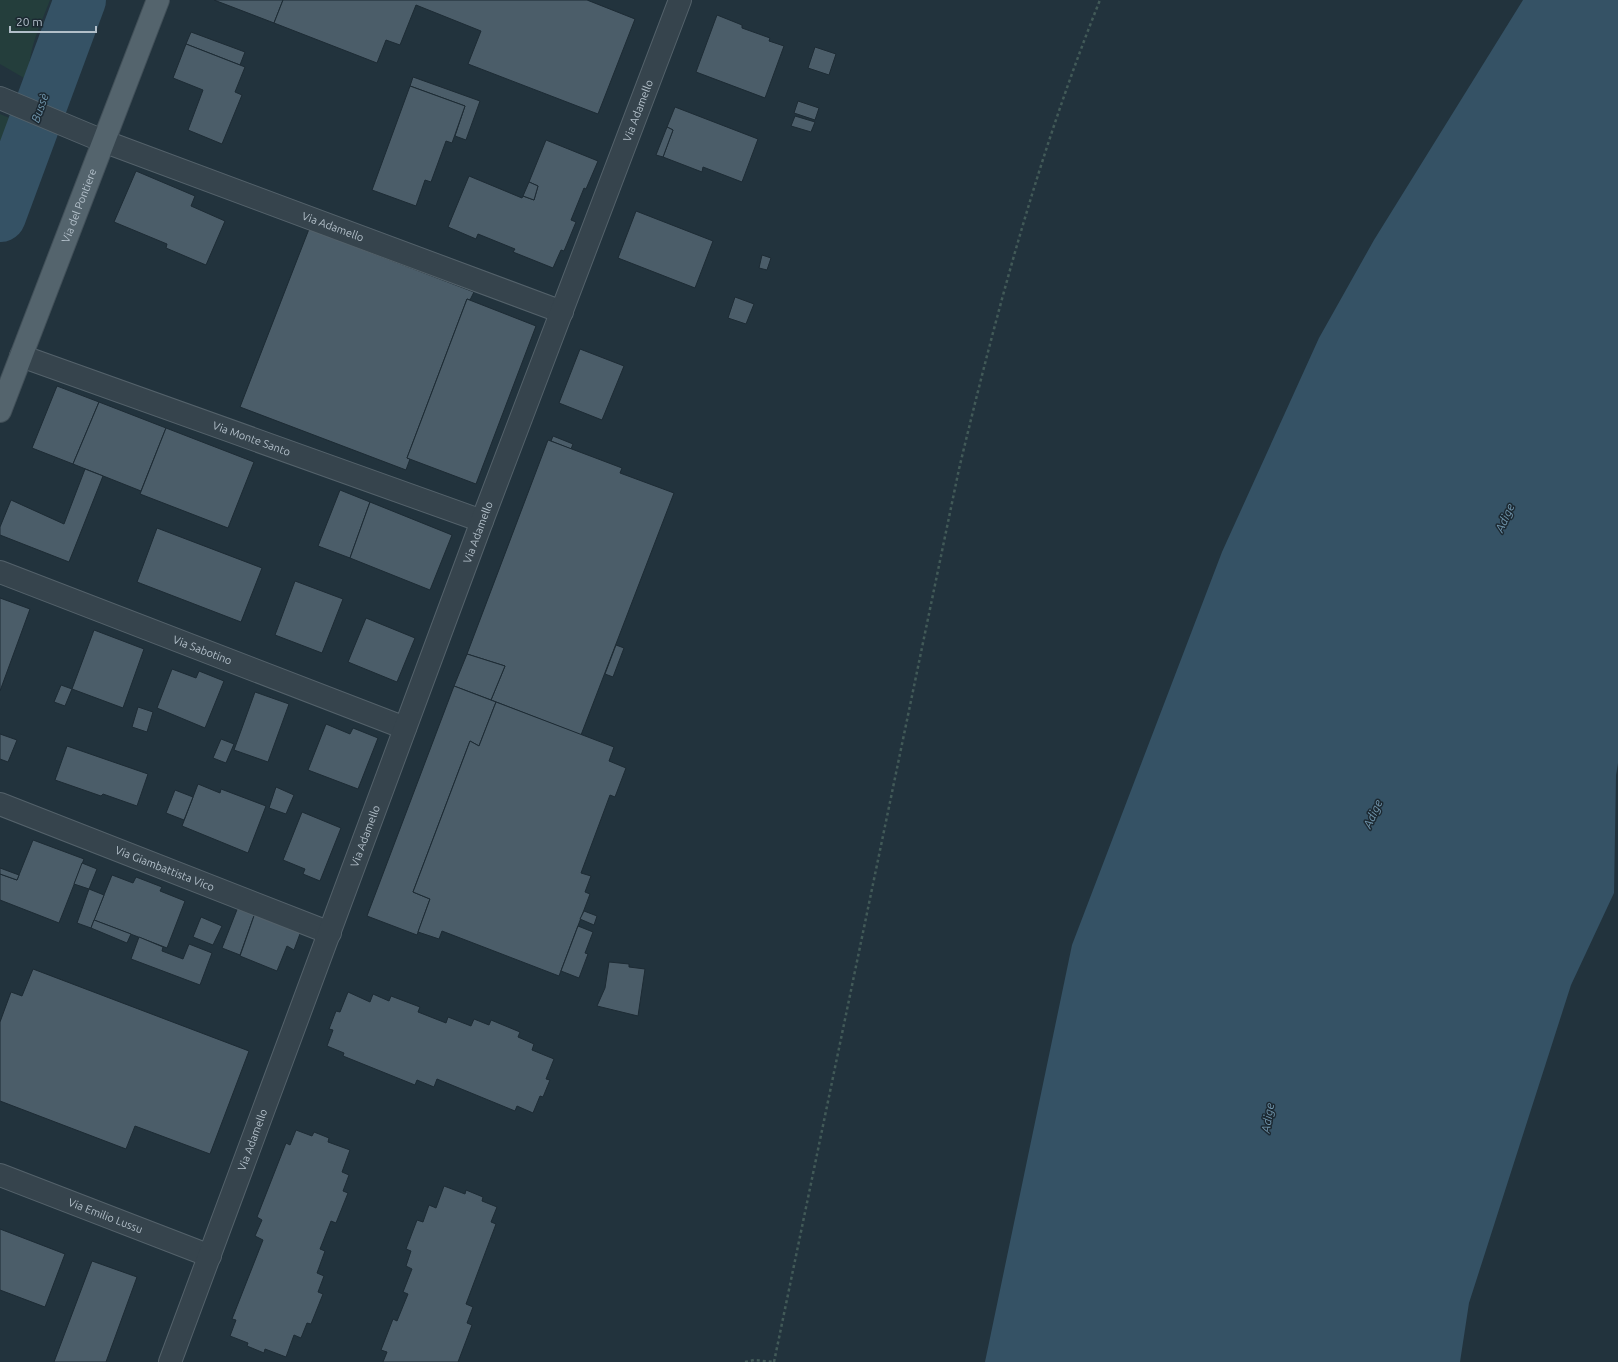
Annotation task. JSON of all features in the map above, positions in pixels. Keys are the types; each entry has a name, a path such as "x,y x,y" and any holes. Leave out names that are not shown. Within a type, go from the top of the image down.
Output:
{"main road":[{"name":"Via del Pontiere","path":"0,411 21,356 96,138 158,0"}],"street":[{"name":"Via Adamello","path":"170,1362 482,521 680,0"},
{"name":"Via Adamello","path":"0,98 96,138 562,312"},
{"name":"Via Monte Santo","path":"21,356 482,521"},
{"name":"Via Sabotino","path":"0,572 405,728"},
{"name":"Via Giambattista Vico","path":"0,804 330,933"},
{"name":"Via Emilio Lussu","path":"0,1174 210,1256"}],"path":[{"path":"745,1362 754,1360 774,1362 961,461 987,352 1025,218 1087,32 1100,0"}],"green space":[{"path":"0,0 50,0 33,46 29,65 29,75 24,78 0,64"},
{"path":"0,114 12,119 13,126 0,153"}],"water":[{"name":"Adige","path":"1523,0 1618,0 1618,763 1616,775 1614,893 1571,985 1469,1303 1460,1362 985,1362 1072,945 1222,552 1319,338 1374,240"}],"building":[{"path":"214,0 283,0 274,23"},
{"path":"283,0 587,0 635,19 598,114 468,64 481,31 416,5 400,45 386,40 377,63 274,23"},
{"path":"717,15 742,25 742,28 770,38 769,41 784,46 765,98 696,72"},
{"path":"191,32 245,52 240,65 186,44"},
{"path":"186,44 245,67 235,92 242,95 222,144 188,130 203,90 173,78"},
{"path":"815,47 836,54 829,75 808,68"},
{"path":"413,77 480,101 466,140 455,136 465,106 410,86"},
{"path":"410,86 465,106 452,143 446,141 431,182 425,180 416,206 372,190"},
{"path":"798,101 819,108 815,120 794,113"},
{"path":"675,107 758,139 742,182 703,167 702,172 663,157 673,130 667,127"},
{"path":"795,116 815,122 811,132 791,126"},
{"path":"667,127 673,130 663,157 656,155"},
{"path":"546,140 598,161 586,189 584,188 571,220 576,222 564,251 561,250 553,268 513,252 515,249 478,234 476,239 448,227 469,176 522,198 523,196 534,200 538,186 529,182"},
{"path":"136,171 195,196 191,206 225,221 206,265 166,248 167,244 114,222"},
{"path":"529,182 538,186 534,200 523,196"},
{"path":"636,211 713,241 695,288 618,258"},
{"path":"309,229 474,292 470,300 467,299 407,458 410,459 406,470 240,407"},
{"path":"762,255 771,258 767,270 759,268"},
{"path":"735,297 754,304 746,324 728,318"},
{"path":"467,299 536,326 476,484 407,458"},
{"path":"580,349 624,366 602,420 559,403"},
{"path":"57,386 99,402 73,464 32,448"},
{"path":"99,402 166,428 141,491 73,464"},
{"path":"166,428 254,462 228,528 140,494"},
{"path":"553,436 573,444 571,449 551,441"},
{"path":"548,440 622,468 620,473 674,493 581,735 491,700 505,666 467,654"},
{"path":"85,469 103,476 69,562 0,535 0,527 11,500 64,524"},
{"path":"340,490 370,502 350,558 318,546"},
{"path":"370,502 452,535 430,590 350,558"},
{"path":"157,528 262,568 241,622 137,582"},
{"path":"295,581 343,599 322,653 275,635"},
{"path":"0,598 30,609 0,691"},
{"path":"366,618 415,638 397,682 348,662"},
{"path":"94,630 144,649 123,708 72,689"},
{"path":"616,645 624,648 613,677 605,674"},
{"path":"467,654 505,666 491,700 454,686"},
{"path":"172,669 196,678 199,671 224,681 205,728 157,708"},
{"path":"61,685 72,689 65,706 54,702"},
{"path":"454,686 496,702 479,746 470,741 413,892 430,899 417,935 367,916"},
{"path":"255,692 289,704 268,762 234,750"},
{"path":"496,702 614,747 609,761 626,768 615,797 610,795 581,873 591,876 585,892 590,894 559,976 442,931 439,939 418,932 430,899 413,892 470,741 479,746"},
{"path":"138,707 153,712 147,732 132,727"},
{"path":"326,724 350,734 353,728 378,738 358,789 308,770"},
{"path":"0,734 17,740 8,762 0,759"},
{"path":"221,739 234,744 226,763 213,758"},
{"path":"67,746 148,774 137,806 103,794 101,796 55,780"},
{"path":"198,784 220,793 221,789 266,806 248,853 182,826"},
{"path":"276,787 294,795 286,814 269,808"},
{"path":"175,790 193,797 184,820 166,813"},
{"path":"302,812 341,828 320,881 303,874 305,869 283,860"},
{"path":"33,840 84,859 59,923 0,900 0,874 17,880"},
{"path":"82,863 97,869 89,889 74,884"},
{"path":"0,868 19,875 17,880 0,874"},
{"path":"112,875 133,883 136,877 162,887 160,891 185,901 167,948 94,920"},
{"path":"89,889 104,895 91,928 77,923"},
{"path":"238,907 255,913 240,955 222,948"},
{"path":"584,911 597,916 594,925 580,919"},
{"path":"255,913 301,931 294,950 287,946 277,971 240,956"},
{"path":"201,917 222,926 213,945 193,937"},
{"path":"94,920 131,934 127,943 91,928"},
{"path":"578,926 593,932 585,953 588,954 579,978 561,971"},
{"path":"139,937 163,947 162,951 183,959 189,944 212,953 200,985 131,959"},
{"path":"609,962 629,964 629,967 645,969 638,1016 597,1006 605,988"},
{"path":"33,969 249,1051 210,1154 135,1126 126,1149 0,1101 0,1022 11,992 22,996"},
{"path":"348,992 370,1002 373,994 389,1001 391,996 420,1007 418,1012 446,1023 448,1017 471,1026 474,1019 489,1025 491,1020 520,1032 518,1037 534,1044 532,1050 554,1059 546,1079 550,1080 543,1097 540,1096 533,1113 517,1106 515,1111 437,1079 434,1087 417,1080 415,1085 343,1056 344,1053 327,1046 333,1030 329,1029 336,1011 340,1012"},
{"path":"296,1130 312,1136 314,1132 329,1138 328,1142 350,1150 342,1172 349,1175 343,1191 348,1193 336,1223 331,1221 320,1249 325,1251 317,1273 324,1276 318,1292 323,1294 311,1324 307,1323 301,1338 294,1335 286,1357 265,1349 264,1353 247,1346 248,1343 230,1336 236,1320 232,1319 263,1240 255,1236 262,1220 257,1217 286,1143 290,1145"},
{"path":"444,1186 465,1194 466,1190 483,1197 482,1201 497,1207 491,1222 496,1224 466,1304 473,1307 467,1323 472,1325 458,1362 383,1362 387,1352 381,1350 393,1319 397,1321 408,1294 403,1292 412,1269 406,1266 411,1251 406,1249 417,1220 423,1222 429,1205 436,1208"},
{"path":"0,1229 65,1254 45,1307 0,1290"},
{"path":"92,1261 137,1277 106,1362 54,1362"}],"waterway":[{"name":"Bussè","path":"0,216 80,0"}]}
